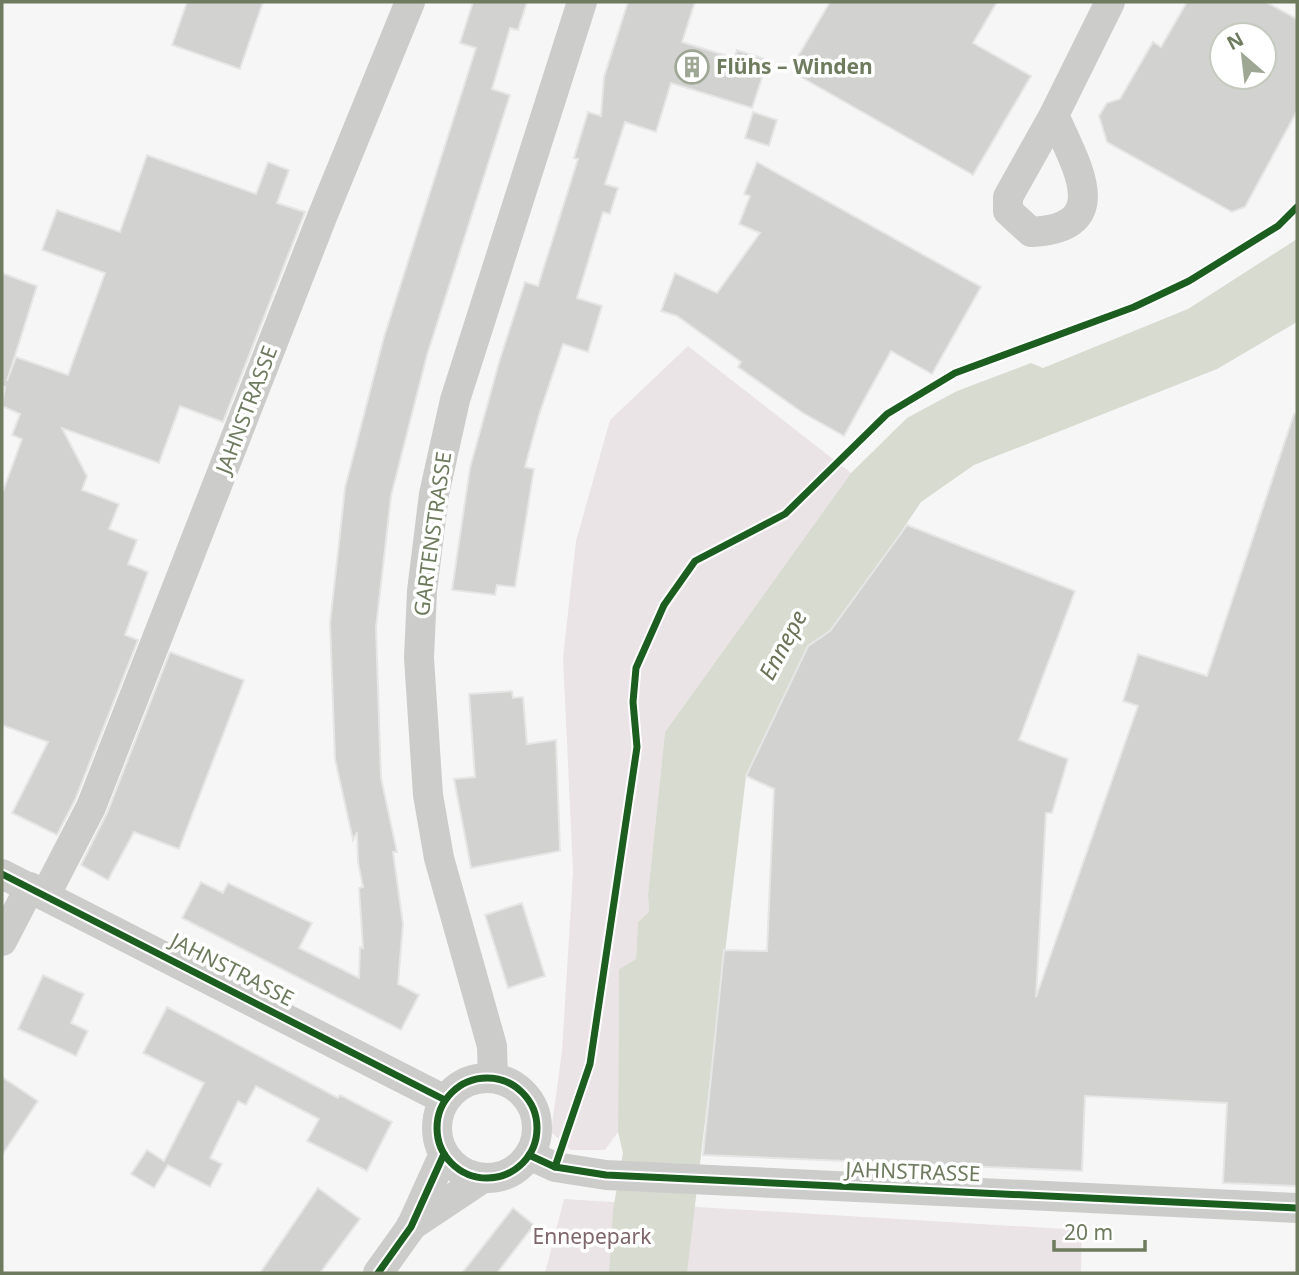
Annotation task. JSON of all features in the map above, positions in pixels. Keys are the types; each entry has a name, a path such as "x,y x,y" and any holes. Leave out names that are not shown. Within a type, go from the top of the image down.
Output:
{"street":[{"name":"JAHNSTRASSE","path":"38,890 91,807 322,216 410,2"},
{"name":"GARTENSTRASSE","path":"493,1078 492,1046 439,858 428,795 419,658 422,591 434,494 455,400 582,2"},
{"path":"1054,115 1110,2"},
{"name":"JAHNSTRASSE","path":"2,874 38,890 445,1100"},
{"path":"2,941 38,890"},
{"path":"493,1078 509,1083 523,1093 532,1106 537,1123 536,1140 529,1155 517,1168 501,1177 483,1178 461,1171 444,1154 438,1127 445,1100 458,1087 475,1080 493,1078"},
{"path":"378,1273 411,1227 444,1154"},
{"name":"JAHNSTRASSE","path":"529,1155 555,1167 606,1175 1297,1208"},
{"path":"411,1227 483,1178"}],"green space":[{"path":"688,346 851,473 665,732 648,894 649,912 638,922 636,959 619,969 618,1132 605,1150 571,1150 551,1132 562,1051 573,872 563,657 576,541 610,420"},
{"name":"Ennepepark","path":"564,1199 1082,1230 1081,1273 545,1273"}],"water":[{"name":"Ennepe","path":"1297,239 1297,322 1217,369 974,465 921,502 770,728 746,776 687,1273 609,1273 613,1210 623,1153 618,1132 619,969 636,959 638,922 649,912 648,894 665,732 851,473 907,418 957,391 1031,363 1043,368 1188,309"}],"building":[{"path":"187,2 263,2 240,69 172,45"},
{"path":"473,2 527,2 518,30 510,28 492,89 510,95 427,355 391,496 376,628 381,778 397,852 393,852 403,924 398,984 419,995 401,1030 182,918 201,882 223,893 228,883 312,923 299,948 359,978 360,947 363,948 359,888 363,887 358,862 357,832 353,840 335,759 330,623 345,488 384,337 476,48 460,43"},
{"path":"628,2 695,2 682,42 734,58 737,50 768,60 752,108 671,83 656,132 625,122 605,184 618,188 610,214 603,212 577,298 602,306 588,352 563,344 539,415 525,467 534,469 515,587 497,585 495,595 452,590 470,468 500,359 525,282 538,286 578,159 574,158 588,112 601,116 604,77"},
{"path":"830,2 997,2 973,43 1031,76 973,175 794,73 794,63"},
{"path":"1187,2 1266,2 1297,19 1297,111 1245,207 1232,212 1107,142 1099,116 1107,103 1120,99 1153,42 1161,47"},
{"path":"753,112 777,120 769,146 745,138"},
{"path":"147,155 256,194 268,162 289,170 277,203 305,212 223,422 180,406 159,463 62,428 87,476 82,490 119,504 109,529 137,540 128,564 148,572 125,635 138,640 75,800 57,835 12,813 48,742 2,725 2,494 22,439 12,435 20,414 2,406 5,387 2,386 2,273 37,286 7,381 16,357 68,375 105,273 42,250 57,210 120,232"},
{"path":"757,162 981,287 932,374 891,351 844,436 803,413 738,367 741,362 677,316 661,311 675,273 717,293 760,233 739,224 750,196 744,194"},
{"path":"1294,414 1297,414 1297,1186 1223,1183 1227,1103 1085,1096 1082,1171 703,1155 724,950 767,951 774,789 746,776 808,646 830,631 907,525 1075,591 1019,740 1068,759 1052,813 1046,813 1036,997 1138,706 1123,701 1138,654 1207,676"},
{"path":"170,652 244,680 179,849 134,832 108,880 81,865 107,813"},
{"path":"512,691 513,698 523,697 527,744 556,740 560,851 471,868 454,779 475,777 469,694"},
{"path":"522,903 545,976 508,988 485,915"},
{"path":"43,975 84,994 71,1023 88,1031 76,1056 18,1029"},
{"path":"167,1007 338,1098 340,1095 392,1122 367,1171 307,1141 319,1119 256,1086 246,1105 238,1101 210,1158 222,1164 210,1187 168,1165 154,1188 131,1174 147,1150 164,1161 204,1083 143,1053"},
{"path":"2,1077 38,1101 2,1155"},
{"path":"318,1188 360,1219 320,1273 260,1273"},
{"path":"513,1208 534,1225 497,1273 462,1273"}],"cycle path":[{"path":"555,1167 590,1064 637,747 633,702 636,668 664,605 695,561 785,514 887,414 955,373 1134,307 1189,281 1278,226 1297,207"},
{"path":"2,874 445,1100"},
{"path":"487,1078 506,1082 522,1093 533,1109 537,1128 533,1147 522,1163 506,1174 487,1178 468,1174 452,1163 441,1147 437,1128 441,1109 452,1093 468,1082 487,1078"},
{"path":"378,1273 411,1227 444,1154"},
{"path":"529,1155 555,1167 606,1175 1297,1208"}],"place":[{"name":"Flühs – Winden","path":"692,67"}]}
